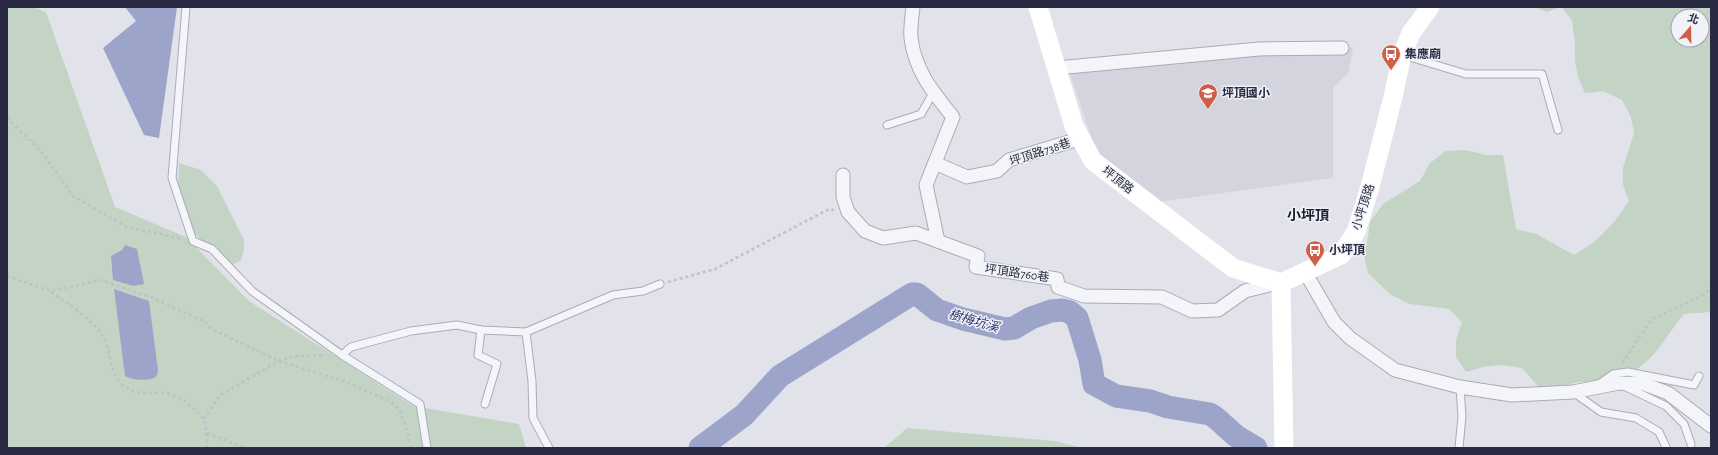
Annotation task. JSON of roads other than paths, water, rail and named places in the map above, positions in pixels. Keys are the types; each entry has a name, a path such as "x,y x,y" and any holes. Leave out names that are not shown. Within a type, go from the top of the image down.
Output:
{"street":[{"path":"913,7 911,38 920,71 933,93 953,117 926,185 938,241"},
{"name":"坪頂路","path":"1038,7 1074,126 1079,139 1093,161 1233,268 1281,283"},
{"name":"小坪頂路","path":"1281,283 1341,255 1356,232 1370,187 1402,55 1411,33 1426,8"},
{"path":"1057,68 1259,48 1342,48"},
{"name":"坪頂路738巷","path":"935,163 967,177 997,171 1009,160 1079,139"},
{"name":"坪頂路760巷","path":"843,174 843,198 848,212 865,231 882,238 916,233 978,256 976,267 1057,279 1058,287 1084,296 1162,296 1192,311 1218,310 1245,291 1281,283"},
{"path":"1305,272 1334,322 1350,338 1395,370 1460,387 1512,396 1573,392 1594,387 1616,379 1644,384 1668,393 1711,426"},
{"path":"1281,283 1284,448"}],"lane":[{"path":"186,7 172,178 193,241 212,249 252,291 342,355 420,404 427,448"},
{"path":"1402,55 1466,74 1542,74 1558,130"},
{"path":"887,125 921,114 933,93"},
{"path":"342,355 351,347 412,331 457,326 481,330 526,332 613,294 642,291 660,284"},
{"path":"481,330 478,355 497,364 485,404"},
{"path":"526,332 532,381 533,418 549,448"},
{"path":"1616,379 1628,372 1694,385 1699,376"},
{"path":"1616,379 1666,406 1684,424 1691,444"},
{"path":"1460,387 1462,416 1460,448"},
{"path":"1573,392 1601,412 1636,418 1658,432 1666,447"}],"water":[{"path":"125,7 177,7 159,138 144,135 103,48 136,21"},
{"path":"125,245 137,249 144,284 133,286 113,280 111,256 122,250"},
{"path":"114,289 149,301 158,370 156,377 154,378 139,380 125,376"}],"waterway":[{"name":"樹梅坑溪","path":"700,448 744,415 780,376 912,294 917,294 937,310 963,319 1005,329 1014,328 1031,318 1051,311 1062,310 1070,312 1077,318 1090,360 1094,384 1116,396 1150,401 1168,407 1210,414 1236,436 1256,448"}],"place":[{"name":"集應廟","path":"1391,71"},
{"name":"坪頂國小","path":"1208,110"},
{"name":"小坪頂","path":"1315,267"}],"district":[{"name":"小坪頂","path":"1308,215"}]}
